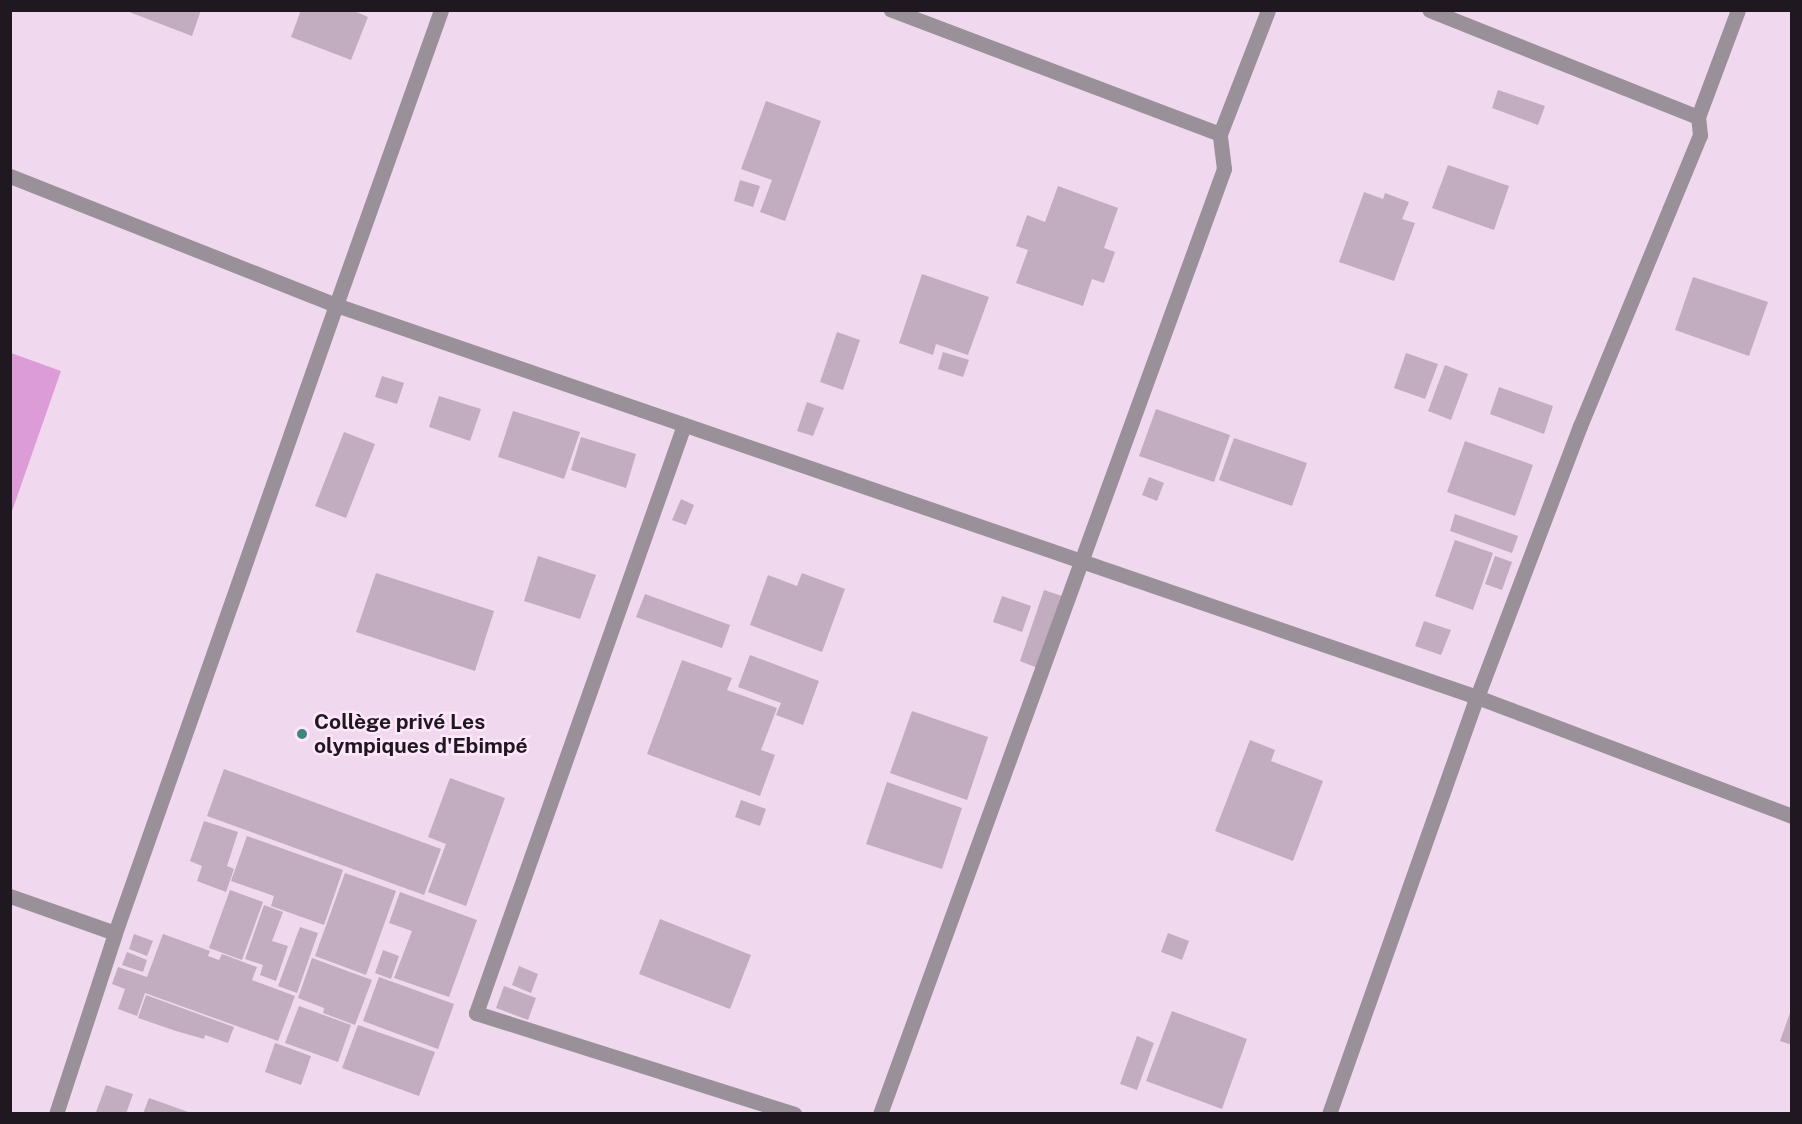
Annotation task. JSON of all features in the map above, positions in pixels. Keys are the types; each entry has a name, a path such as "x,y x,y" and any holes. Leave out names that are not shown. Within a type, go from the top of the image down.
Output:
{"street":[{"path":"56,1113 115,933 441,10"},
{"path":"891,10 1220,134"},
{"path":"880,1113 1224,169 1220,134 1268,10"},
{"path":"1429,10 1698,117"},
{"path":"1329,1113 1477,697 1580,426 1700,135 1698,117 1738,10"},
{"path":"10,176 336,305 1477,697 1791,816"},
{"path":"684,425 476,1013 794,1113"},
{"path":"10,896 115,933"}],"shaded area":[{"path":"10,353 61,371 11,514"}],"building":[{"path":"124,10 201,10 192,36"},
{"path":"301,10 352,10 368,17 351,60 291,37"},
{"path":"1498,90 1545,106 1538,125 1492,108"},
{"path":"766,101 821,121 785,221 760,212 772,180 741,169"},
{"path":"1448,165 1509,186 1494,230 1432,208"},
{"path":"740,180 760,186 753,207 734,201"},
{"path":"1058,186 1118,208 1104,248 1115,252 1104,283 1092,279 1083,306 1016,283 1028,250 1016,246 1027,215 1045,222"},
{"path":"1364,192 1383,199 1385,193 1409,202 1402,219 1415,223 1394,281 1339,262"},
{"path":"922,274 989,297 968,355 936,344 933,355 899,343"},
{"path":"1693,277 1768,302 1749,356 1675,330"},
{"path":"837,332 860,340 843,390 820,382"},
{"path":"943,352 969,360 963,377 938,369"},
{"path":"1406,353 1438,364 1425,399 1394,388"},
{"path":"1445,365 1468,374 1451,420 1428,411"},
{"path":"382,376 404,383 397,404 375,397"},
{"path":"1499,387 1553,406 1544,434 1490,414"},
{"path":"439,396 481,409 470,441 429,427"},
{"path":"807,402 824,408 813,436 797,431"},
{"path":"1156,409 1230,435 1214,482 1139,456"},
{"path":"513,411 580,432 564,479 498,457"},
{"path":"344,432 375,444 346,518 315,506"},
{"path":"581,437 636,454 626,488 571,470"},
{"path":"1234,438 1307,463 1292,506 1219,480"},
{"path":"1465,441 1533,465 1515,516 1447,492"},
{"path":"1149,477 1164,483 1157,501 1142,495"},
{"path":"681,499 694,505 686,525 672,520"},
{"path":"1455,514 1518,536 1512,553 1450,531"},
{"path":"1455,540 1493,553 1473,610 1435,596"},
{"path":"538,556 596,575 580,619 524,601"},
{"path":"1495,556 1512,562 1502,590 1485,584"},
{"path":"376,573 494,611 475,671 356,632"},
{"path":"802,573 845,589 822,652 750,625 768,575 797,586"},
{"path":"1044,590 1065,597 1040,669 1020,661"},
{"path":"645,594 730,625 722,648 636,617"},
{"path":"1002,596 1031,606 1022,632 993,622"},
{"path":"1424,621 1451,630 1441,655 1415,646"},
{"path":"750,655 819,681 803,725 776,715 781,703 738,687"},
{"path":"682,660 732,678 727,690 777,708 761,750 775,755 760,796 647,754"},
{"path":"912,711 988,737 967,800 890,773"},
{"path":"1250,740 1275,750 1271,761 1323,781 1293,861 1215,831"},
{"path":"224,769 441,849 424,895 207,816"},
{"path":"450,778 505,798 466,906 428,892 446,844 428,837"},
{"path":"887,782 962,808 942,869 866,844"},
{"path":"741,800 766,809 760,826 735,817"},
{"path":"204,821 238,832 227,866 234,869 226,892 197,881 202,866 190,861"},
{"path":"247,836 343,870 324,925 271,906 274,896 231,881"},
{"path":"345,873 396,891 366,975 315,956"},
{"path":"230,890 263,902 242,960 209,948"},
{"path":"400,892 477,920 449,997 394,978 412,931 389,923"},
{"path":"264,905 283,912 272,941 288,946 276,981 260,975 263,965 245,959"},
{"path":"660,919 751,955 730,1009 639,974"},
{"path":"300,927 318,933 297,993 278,986"},
{"path":"1168,933 1189,941 1182,960 1161,952"},
{"path":"134,934 153,941 147,956 129,949"},
{"path":"163,934 210,951 208,956 219,960 222,954 257,967 252,980 295,996 278,1041 145,993 137,1016 118,1009 125,989 112,984 118,967 147,977"},
{"path":"383,950 399,956 391,979 375,973"},
{"path":"127,952 147,960 143,972 122,965"},
{"path":"312,958 372,980 355,1025 323,1013 324,1008 298,998"},
{"path":"519,966 538,974 531,993 512,985"},
{"path":"379,977 454,1004 438,1049 363,1021"},
{"path":"504,986 536,998 528,1020 496,1008"},
{"path":"146,995 234,1027 228,1043 205,1035 204,1039 138,1018"},
{"path":"299,1006 351,1025 338,1062 285,1043"},
{"path":"1792,1010 1792,1045 1780,1041"},
{"path":"1172,1011 1247,1039 1222,1109 1146,1081"},
{"path":"358,1025 435,1052 419,1096 342,1068"},
{"path":"1137,1036 1154,1043 1137,1090 1120,1084"},
{"path":"275,1043 311,1056 301,1085 265,1072"},
{"path":"106,1085 133,1094 126,1114 96,1112"},
{"path":"149,1098 191,1113 191,1114 143,1114"}],"place":[{"name":"Collège privé Les olympiques d'Ebimpé","path":"302,734"}]}
